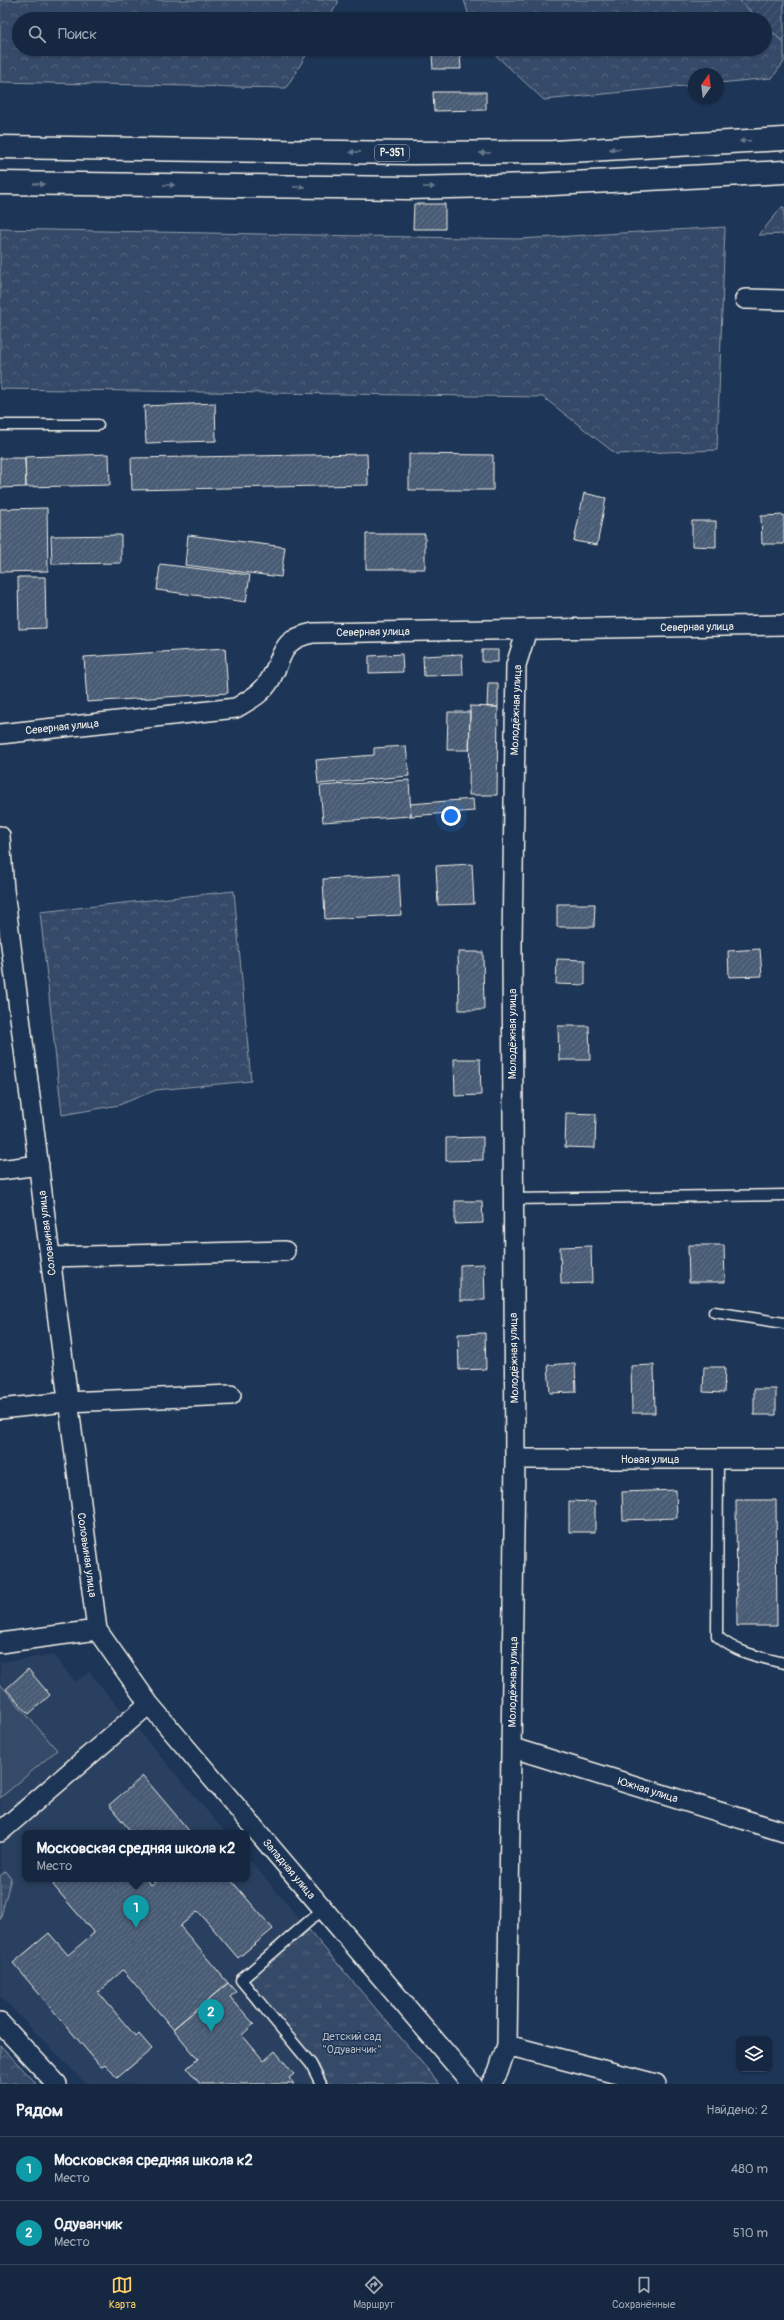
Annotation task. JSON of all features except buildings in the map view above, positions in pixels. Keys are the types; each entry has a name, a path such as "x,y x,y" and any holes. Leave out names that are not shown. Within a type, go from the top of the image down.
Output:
{"highway":[{"name":"Р-351","path":"0,147 411,153 553,152 784,138"},
{"path":"0,183 410,188 534,185 784,172"}],"street":[{"path":"745,299 784,300"},
{"name":"Северная улица","path":"0,734 236,708 256,697 269,681 286,648 296,636 308,634 784,625"},
{"name":"Молодёжная улица","path":"492,2084 507,2046 513,1748 515,1459 512,1199 512,944 516,665 527,630"},
{"name":"Соловьиная улица","path":"0,836 2,890 39,1165 66,1402 97,1630"},
{"path":"0,1170 39,1165"},
{"path":"50,1257 285,1250"},
{"path":"0,1409 66,1402 231,1395"},
{"name":"Новая улица","path":"515,1459 784,1459"},
{"path":"0,1643 97,1630"},
{"name":"Западная улица","path":"97,1630 149,1704 472,2084"},
{"path":"0,1832 149,1704"},
{"name":"Южная улица","path":"513,1748 784,1832"},
{"path":"0,2023 57,2084"},
{"path":"507,2046 656,2084"}],"lane":[{"path":"0,425 98,425"},
{"path":"512,1199 784,1195"},
{"path":"714,1312 784,1323"},
{"path":"718,1459 717,1636 727,1645 743,1652 784,1663"},
{"path":"321,2084 311,2064 241,1980 323,1909"}],"shaded area":[{"path":"54,1655 75,1682 89,1672 223,1830 22,1830 22,1882 250,1882 250,1861 440,2084 86,2084 0,1996 0,1662"}],"green space":[{"path":"0,0 338,0 338,3 332,12 12,12 12,56 306,56 286,88 0,82"},
{"path":"464,0 739,0 752,12 468,12"},
{"path":"739,0 784,0 784,43 772,32 772,12 752,12"},
{"path":"772,32 784,43 784,62 772,78 724,82 724,68 688,68 688,86 544,100 497,56 772,56"},
{"path":"782,207 784,207 784,234 759,235"},
{"path":"725,227 717,450 616,454 543,397 0,389 0,229 519,239"},
{"path":"234,891 251,1081 156,1090 119,1105 62,1115 40,912"},
{"path":"0,1684 57,1750 0,1798"},
{"path":"6,1871 11,1878 0,1920 0,1876"},
{"name":"Детский сад \"Одуванчик\"","path":"309,1930 440,2084 328,2084 318,2064 247,1981"},
{"path":"0,2045 37,2084 0,2084"}],"place":[{"name":"Московская средняя школа к2","path":"136,1928"},
{"name":"Одуванчик","path":"211,2032"}]}
